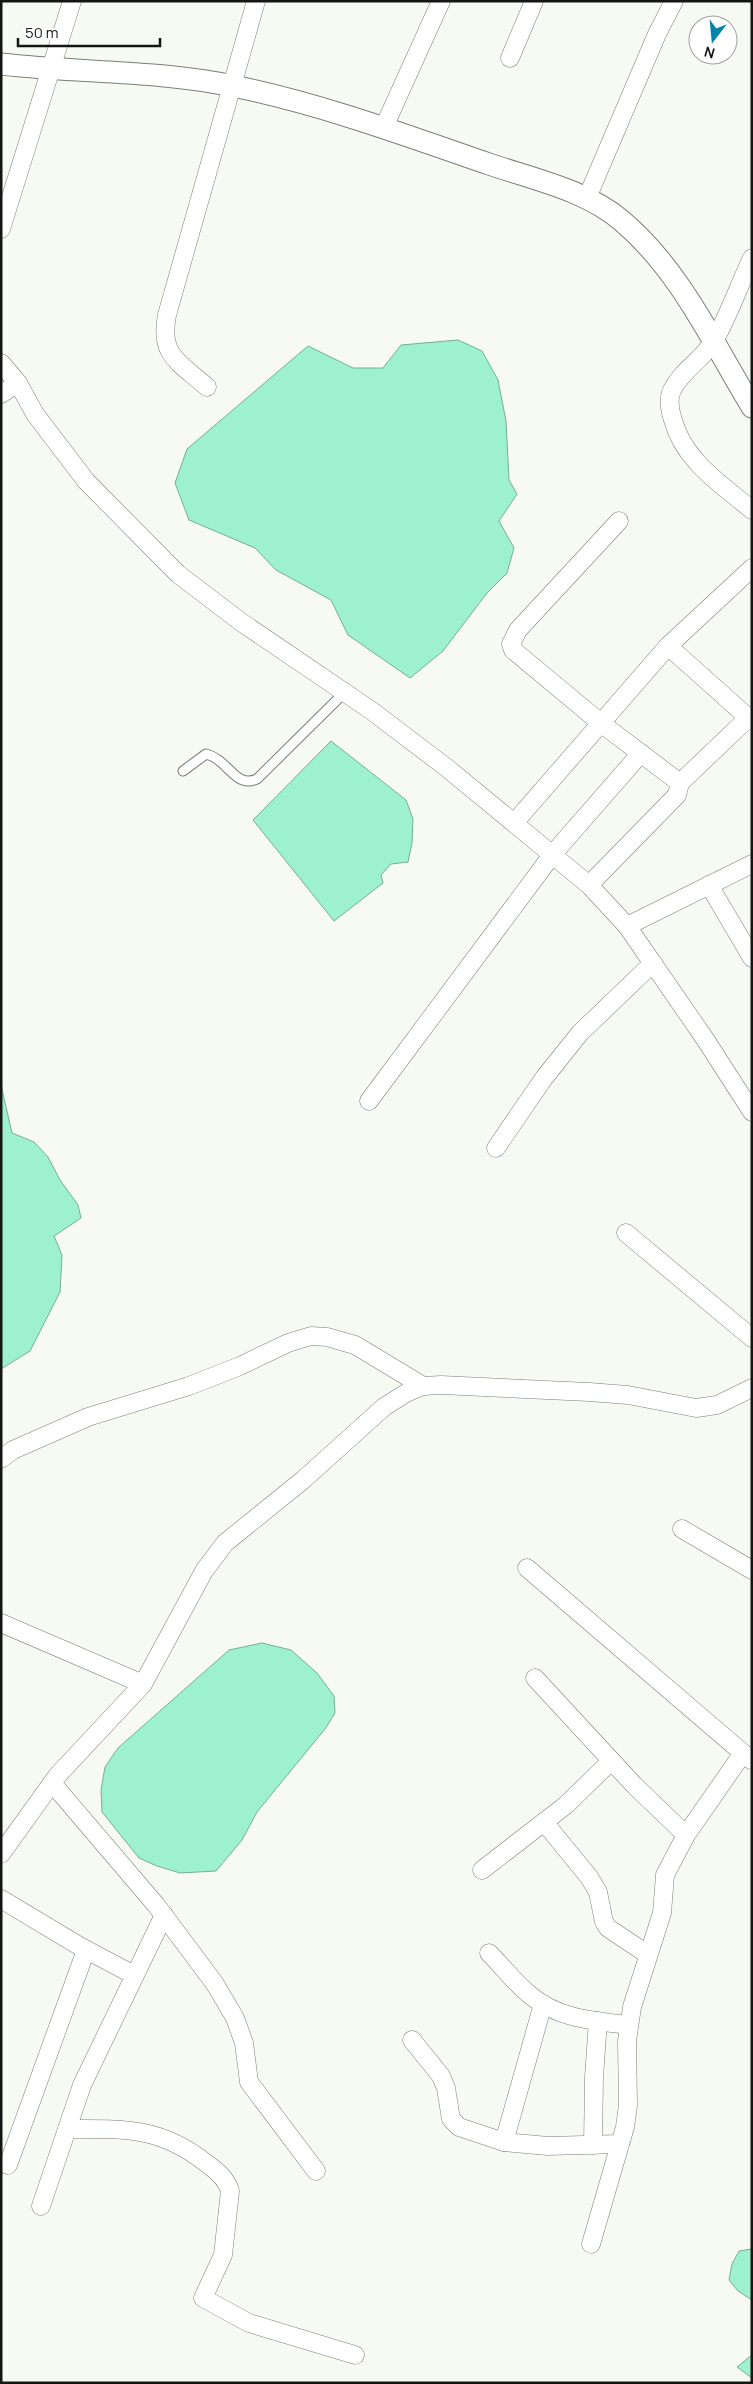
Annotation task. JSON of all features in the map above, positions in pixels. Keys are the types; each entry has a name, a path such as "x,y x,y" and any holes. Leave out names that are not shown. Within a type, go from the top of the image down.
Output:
{"street":[{"path":"1,229 72,1"},
{"path":"207,387 174,357 165,345 164,331 256,1"},
{"path":"384,127 441,1"},
{"path":"510,58 534,1"},
{"path":"587,198 657,34 674,1"},
{"path":"1,64 50,70 145,73 232,86 384,127 587,198 620,219 652,248 679,286 752,407"},
{"path":"752,258 713,342 679,378 671,392 670,411 676,432 687,452 705,471 752,510"},
{"path":"1,363 18,383 35,414 86,481 178,574 242,622 345,692 447,768 589,885 627,926 705,1039 752,1112"},
{"path":"1,394 18,383"},
{"path":"619,521 518,630 511,644 513,650 602,724 680,783"},
{"path":"514,823 668,646 752,568"},
{"path":"589,885 677,795 680,783 750,720 668,646"},
{"path":"369,1101 552,854 641,753"},
{"path":"627,926 752,864"},
{"path":"709,885 752,958"},
{"path":"496,1148 544,1078 580,1033 653,963"},
{"path":"626,1233 752,1338"},
{"path":"1,1459 13,1450 88,1417 189,1386 240,1366 288,1343 311,1336 327,1336 355,1344 423,1386"},
{"path":"1,1854 52,1783 143,1684 204,1571 225,1543 304,1480 384,1407 406,1393 423,1386 589,1392 628,1395 696,1408 717,1405 752,1388"},
{"path":"682,1529 752,1570"},
{"path":"527,1568 747,1757 686,1835 665,1874 662,1913 634,1997 629,2025 627,2041 628,2105 620,2144 590,2244"},
{"path":"1,1623 143,1684"},
{"path":"535,1678 611,1760 686,1835"},
{"path":"482,1870 566,1805 611,1760"},
{"path":"52,1783 164,1915 215,1984 235,2018 244,2043 249,2082 316,2171"},
{"path":"544,1822 594,1885 602,1904 604,1922 608,1928 647,1954"},
{"path":"1,1899 86,1950 134,1975"},
{"path":"41,2206 85,2077 164,1915"},
{"path":"8,2165 86,1950"},
{"path":"490,1953 530,1996 543,2004 563,2014 629,2025"},
{"path":"504,2142 543,2004"},
{"path":"593,2145 594,2076 598,2021"},
{"path":"412,2040 441,2076 454,2124 504,2142 548,2146 620,2144"},
{"path":"67,2129 112,2129 150,2133 168,2138 191,2151 227,2182 230,2191 223,2254 203,2298 249,2323 355,2355"}],"lane":[{"path":"183,770 206,754 220,759 244,782 257,779 345,692"}],"shaded area":[{"path":"458,340 482,351 498,380 506,421 509,480 517,494 499,521 514,548 507,573 487,593 443,651 410,678 348,635 331,600 276,570 255,548 189,520 175,483 187,449 308,346 353,368 383,368 401,345"},
{"path":"331,741 406,800 413,819 412,843 408,862 391,864 381,875 383,883 334,921 253,820"},
{"path":"1,1085 12,1133 34,1142 48,1157 60,1180 78,1205 81,1218 54,1236 62,1255 60,1292 30,1351 1,1369"},
{"path":"262,1643 291,1650 317,1673 334,1696 335,1713 325,1729 257,1812 242,1840 216,1871 180,1873 139,1858 102,1812 101,1790 105,1767 118,1748 229,1650"},
{"path":"752,2249 752,2300 738,2291 729,2280 732,2264 739,2251"},
{"path":"752,2355 752,2378 737,2367"}]}
